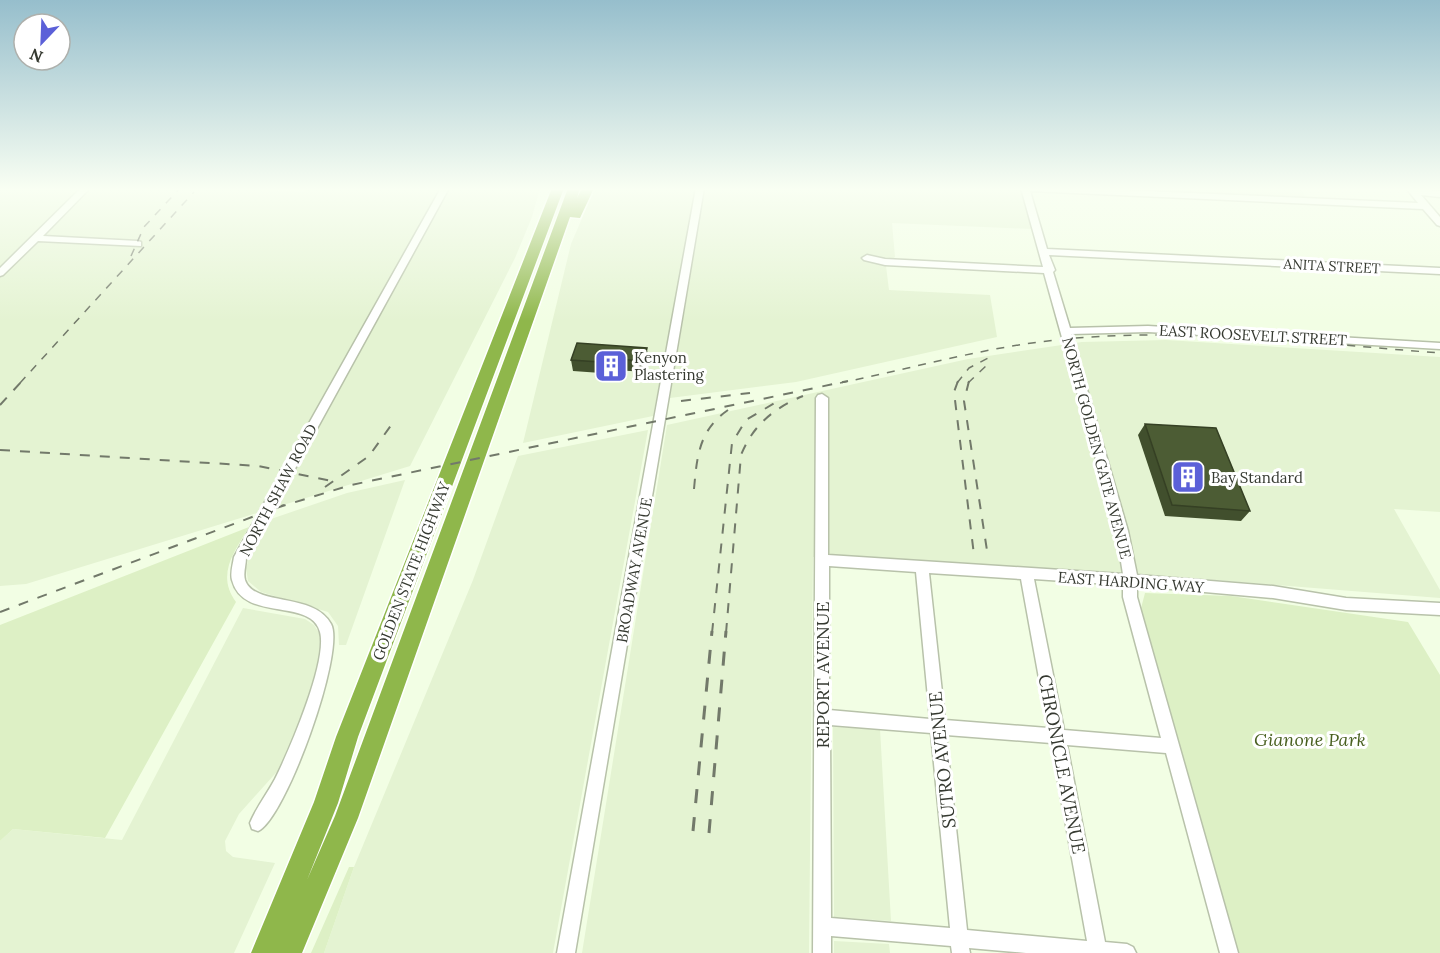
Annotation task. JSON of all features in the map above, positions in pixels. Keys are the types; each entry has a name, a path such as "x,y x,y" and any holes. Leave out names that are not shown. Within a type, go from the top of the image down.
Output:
{"highway":[{"name":"GOLDEN STATE HIGHWAY","path":"264,953 326,803 347,736 541,232"},
{"name":"GOLDEN STATE HIGHWAY","path":"289,953 346,818 557,232"},
{"path":"544,268 564,232"}],"street":[{"path":"0,273 42,232"},
{"name":"NORTH SHAW ROAD","path":"258,823 285,776 325,665 329,641 326,627 313,613 257,600 246,593 238,579 240,557 420,232"},
{"name":"BROADWAY AVENUE","path":"566,953 692,232"},
{"name":"NORTH GOLDEN GATE AVENUE","path":"1039,232 1122,531 1130,580 1130,597 1229,953"},
{"path":"36,238 138,244"},
{"name":"ANITA STREET","path":"1045,252 1440,271"},
{"path":"867,258 885,262 1050,270"},
{"name":"EAST ROOSEVELT STREET","path":"1066,331 1148,329 1440,346"},
{"name":"REPORT AVENUE","path":"822,398 822,953"},
{"name":"EAST HARDING WAY","path":"822,560 1130,580 1273,592 1346,604 1440,609"},
{"name":"SUTRO AVENUE","path":"922,568 960,946"},
{"name":"CHRONICLE AVENUE","path":"1027,575 1097,952"},
{"path":"822,717 1172,746"},
{"path":"822,926 960,946 1127,953"}],"shaded area":[{"path":"0,232 526,232 515,258 410,466 26,584 0,586"},
{"path":"576,232 688,232 653,416 523,443 571,244"},
{"path":"698,232 893,232 895,257 886,266 889,290 990,295 997,337 796,382 670,398"},
{"path":"1166,340 1440,357 1440,512 1394,509 1440,590 1440,598 1114,572 813,557 809,953 582,953 667,425 968,359 1082,342"},
{"path":"648,430 553,953 324,953 354,867 473,580 518,456"},
{"path":"405,480 346,645 339,645 338,626 328,612 261,592 248,581 246,568 250,555 268,520 347,493"},
{"path":"243,608 305,619 314,625 321,636 322,651 319,671 283,765 239,814 225,841 226,851 233,857 275,863 234,953 0,953 0,841 13,829 122,840"},
{"path":"833,727 880,729 891,921 834,917"},
{"path":"834,941 889,944 890,953 834,953"}],"green space":[{"path":"249,527 233,555 227,573 230,592 236,602 105,838 13,829 0,841 0,625"},
{"name":"Gianone Park","path":"1145,593 1231,596 1408,622 1440,675 1440,953 1235,953 1140,612"},
{"path":"349,867 354,867 324,953 311,953"}],"building":[{"path":"577,343 647,348 643,361 615,359 614,363 571,360"},
{"name":"Bay Standard","path":"1145,424 1216,428 1250,511 1172,505"}],"railway":[{"path":"131,256 142,232"},
{"path":"20,383 157,232"},
{"path":"840,383 984,351 1032,343 1133,335 1236,337 1440,353"},
{"path":"958,382 969,368 994,355"},
{"path":"969,382 988,364"},
{"path":"0,405 22,381"},
{"path":"276,508 351,485 848,381"},
{"path":"958,382 954,392 974,555"},
{"path":"969,382 964,401 988,557"},
{"path":"681,401 750,393"},
{"path":"726,633 741,455 758,426 774,412 803,396"},
{"path":"712,633 732,443 746,420 778,401"},
{"path":"694,489 698,455 705,435 718,418 728,410"},
{"path":"333,481 369,456 392,424"},
{"path":"0,450 258,466 333,481"},
{"path":"325,487 333,481"},
{"path":"276,508 284,505"},
{"path":"0,612 276,508"},
{"path":"693,831 712,631"},
{"path":"709,833 726,631"}],"place":[{"name":"Kenyon Plastering","path":"611,366"},
{"name":"Bay Standard","path":"1188,477"}]}
